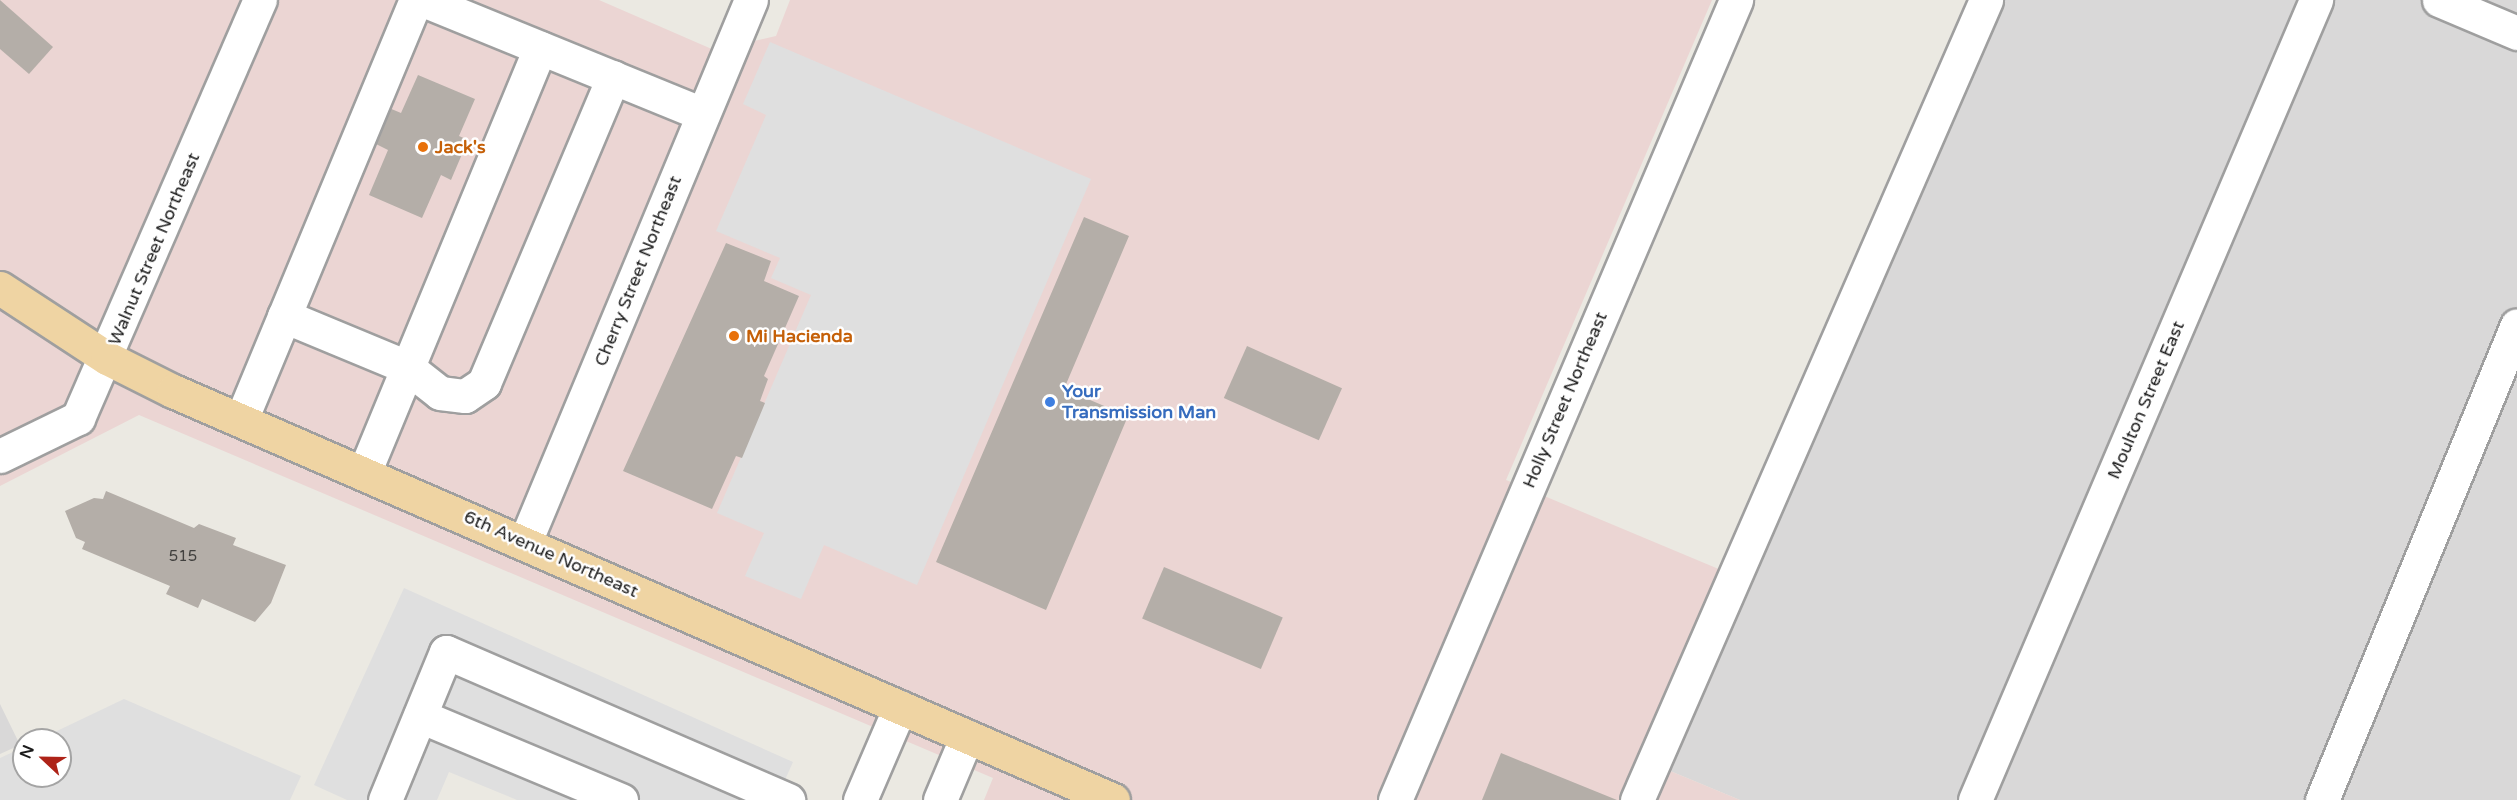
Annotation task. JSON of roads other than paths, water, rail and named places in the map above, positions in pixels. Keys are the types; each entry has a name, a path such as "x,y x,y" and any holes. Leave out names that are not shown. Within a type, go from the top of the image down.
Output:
{"main road":[{"name":"6th Avenue Northeast","path":"0,288 107,358 241,420 1113,800"}],"street":[{"name":"Walnut Street Northeast","path":"0,456 78,418 107,358 260,0"},
{"path":"241,420 416,0"},
{"path":"423,0 703,114"},
{"name":"Cherry Street Northeast","path":"525,542 751,0"},
{"name":"Holly Street Northeast","path":"1395,800 1736,0"},
{"path":"1637,800 1986,0"},
{"name":"Moulton Street East","path":"1976,800 2316,0"},
{"path":"2439,0 2517,33"},
{"path":"364,473 540,48"},
{"path":"284,316 407,367 440,393 465,396 484,383 613,77"},
{"path":"2322,800 2517,325"},
{"path":"385,800 446,652 780,798"},
{"path":"860,800 900,707"},
{"path":"420,716 621,800"},
{"path":"940,800 967,736"}],"place":[{"name":"Jack's","path":"423,147"},
{"name":"Mi Hacienda","path":"734,336"},
{"name":"Your Transmission Man","path":"1050,402"}]}
